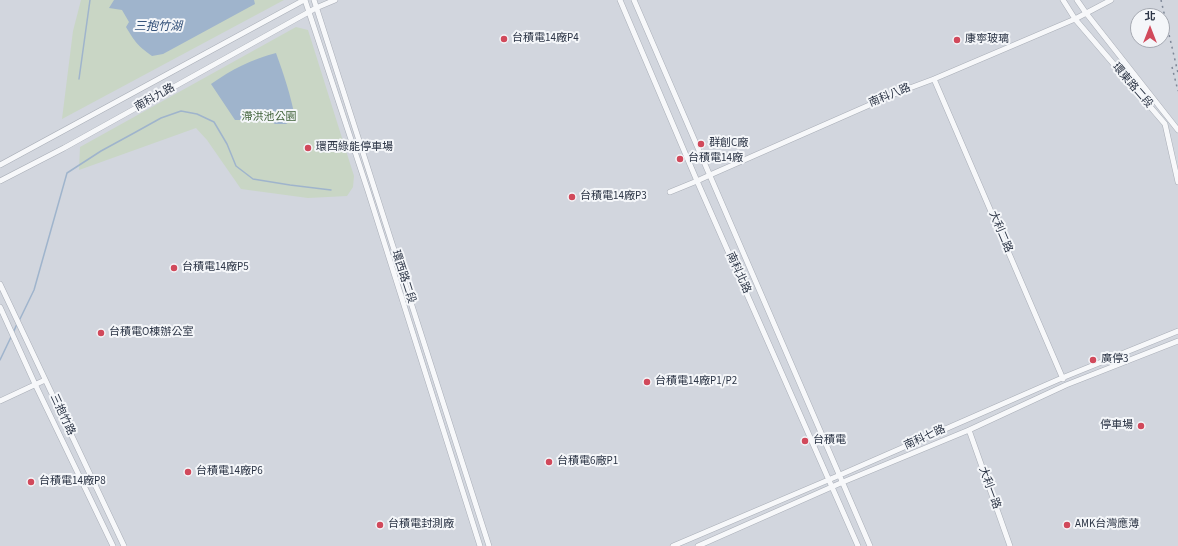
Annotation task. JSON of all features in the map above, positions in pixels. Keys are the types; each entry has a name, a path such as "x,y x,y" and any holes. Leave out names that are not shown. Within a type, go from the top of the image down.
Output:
{"street":[{"name":"環西路二段","path":"305,0 368,190 480,546"},
{"name":"南科九路","path":"0,165 305,0"},
{"name":"環西路二段","path":"314,0 489,546"},
{"path":"316,8 335,0"},
{"name":"南科北路","path":"620,0 697,181 858,546"},
{"name":"南科北路","path":"634,0 870,546"},
{"name":"環東路二段","path":"1063,0 1075,19 1165,124 1178,182"},
{"name":"環東路二段","path":"1077,0 1178,130"},
{"name":"南科八路","path":"670,192 899,92 934,79 1075,19 1111,0"},
{"name":"南科九路","path":"0,181 64,148 316,8"},
{"name":"大利二路","path":"934,79 1066,385"},
{"name":"三抱竹路","path":"0,284 124,546"},
{"name":"三抱竹路","path":"0,307 35,384 113,546"},
{"name":"南科七路","path":"672,546 829,480 1062,378 1178,331"},
{"name":"南科七路","path":"698,546 843,482 969,430 1066,385 1178,341"},
{"path":"0,401 45,380"},
{"name":"大利一路","path":"969,430 1010,546"}],"shaded area":[{"path":"0,0 1178,0 1178,546 0,546"}],"green space":[{"path":"81,0 284,0 62,119 73,31"},
{"name":"滯洪池公園","path":"296,27 308,30 354,176 353,187 347,196 308,198 241,189 207,140 196,128 79,170 80,147"}],"water":[{"name":"三抱竹湖","path":"114,0 254,0 255,4 163,54 152,56 137,43 126,27 129,22 122,10 109,8"},
{"path":"276,53 287,86 295,118 286,124 275,124 265,118 235,120 211,84 242,66 259,58"}],"waterway":[{"path":"79,79 90,0"},
{"path":"19,321 34,290 67,173 101,151 161,118 181,111 197,114 214,122 227,144 236,166 253,179 331,190"},
{"path":"13,333 17,324"},
{"path":"0,360 11,337"}],"railway":[{"path":"1161,0 1178,73"},
{"path":"1172,67 1178,91"}],"place":[{"name":"台積電14廠P4","path":"504,39"},
{"name":"康寧玻璃","path":"957,40"},
{"name":"群創C廠","path":"701,144"},
{"name":"環西綠能停車場","path":"308,148"},
{"name":"台積電14廠","path":"680,159"},
{"name":"台積電14廠P3","path":"572,197"},
{"name":"台積電14廠P5","path":"174,268"},
{"name":"台積電O棟辦公室","path":"101,333"},
{"name":"廣停3","path":"1093,360"},
{"name":"台積電14廠P1/P2","path":"647,382"},
{"name":"停車場","path":"1141,426"},
{"name":"台積電","path":"805,441"},
{"name":"台積電6廠P1","path":"549,462"},
{"name":"台積電14廠P6","path":"188,472"},
{"name":"台積電14廠P8","path":"31,482"},
{"name":"台積電封測廠","path":"380,525"},
{"name":"AMK台灣應薄","path":"1067,525"}]}
